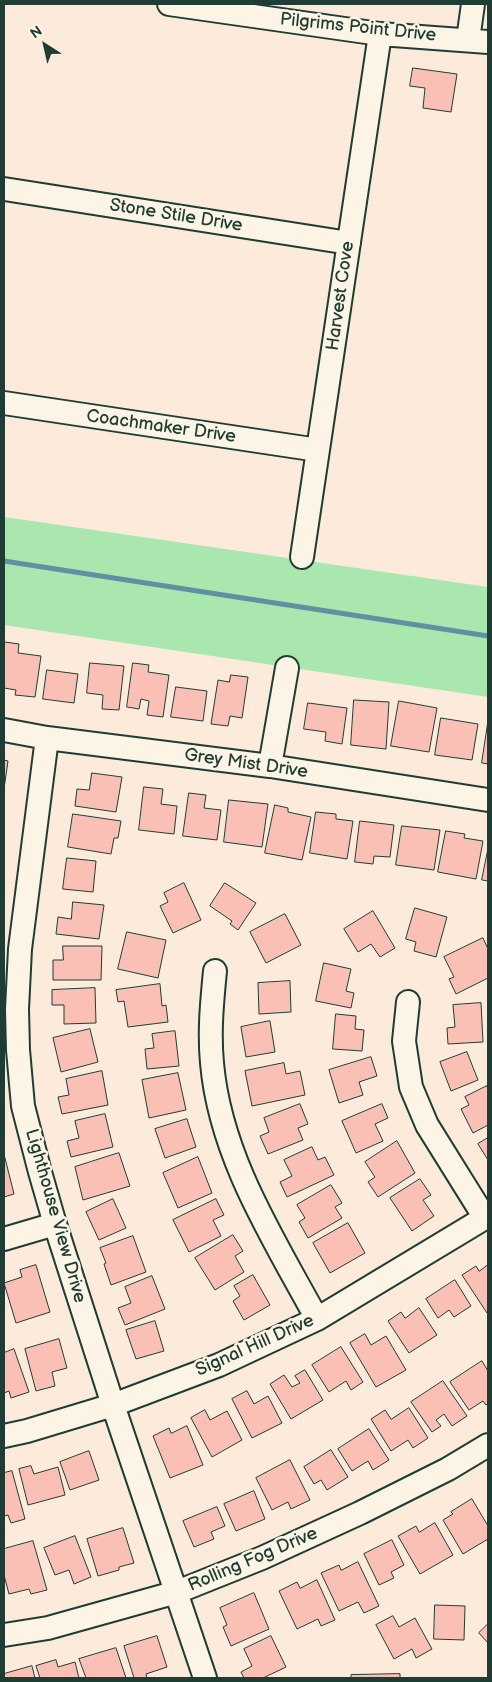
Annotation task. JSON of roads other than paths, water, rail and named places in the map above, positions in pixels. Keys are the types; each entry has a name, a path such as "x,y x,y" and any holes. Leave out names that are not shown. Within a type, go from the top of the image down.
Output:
{"street":[{"name":"Pilgrims Point Drive","path":"169,4 205,7 380,34 478,41"},
{"path":"473,4 478,41"},
{"name":"Harvest Cove","path":"302,557 380,34"},
{"name":"Stone Stile Drive","path":"4,190 349,244"},
{"name":"Coachmaker Drive","path":"4,404 318,450"},
{"path":"270,766 287,668"},
{"name":"Grey Mist Drive","path":"4,730 47,738 270,766 488,800"},
{"name":"Lighthouse View Drive","path":"47,738 20,948 17,1010 11,1051 23,1106 55,1224 113,1405 205,1678"},
{"path":"215,971 211,1015 212,1063 219,1105 228,1139 246,1185 317,1318"},
{"path":"408,1002 404,1041 411,1087 426,1125 486,1217"},
{"name":"Signal Hill Drive","path":"4,1436 113,1405 219,1365 317,1318 486,1217"},
{"path":"4,1239 55,1224"},
{"name":"Rolling Fog Drive","path":"4,1636 48,1628 177,1592 262,1558 360,1514 448,1469 488,1445"}],"waterway":[{"path":"4,561 488,636"}]}
